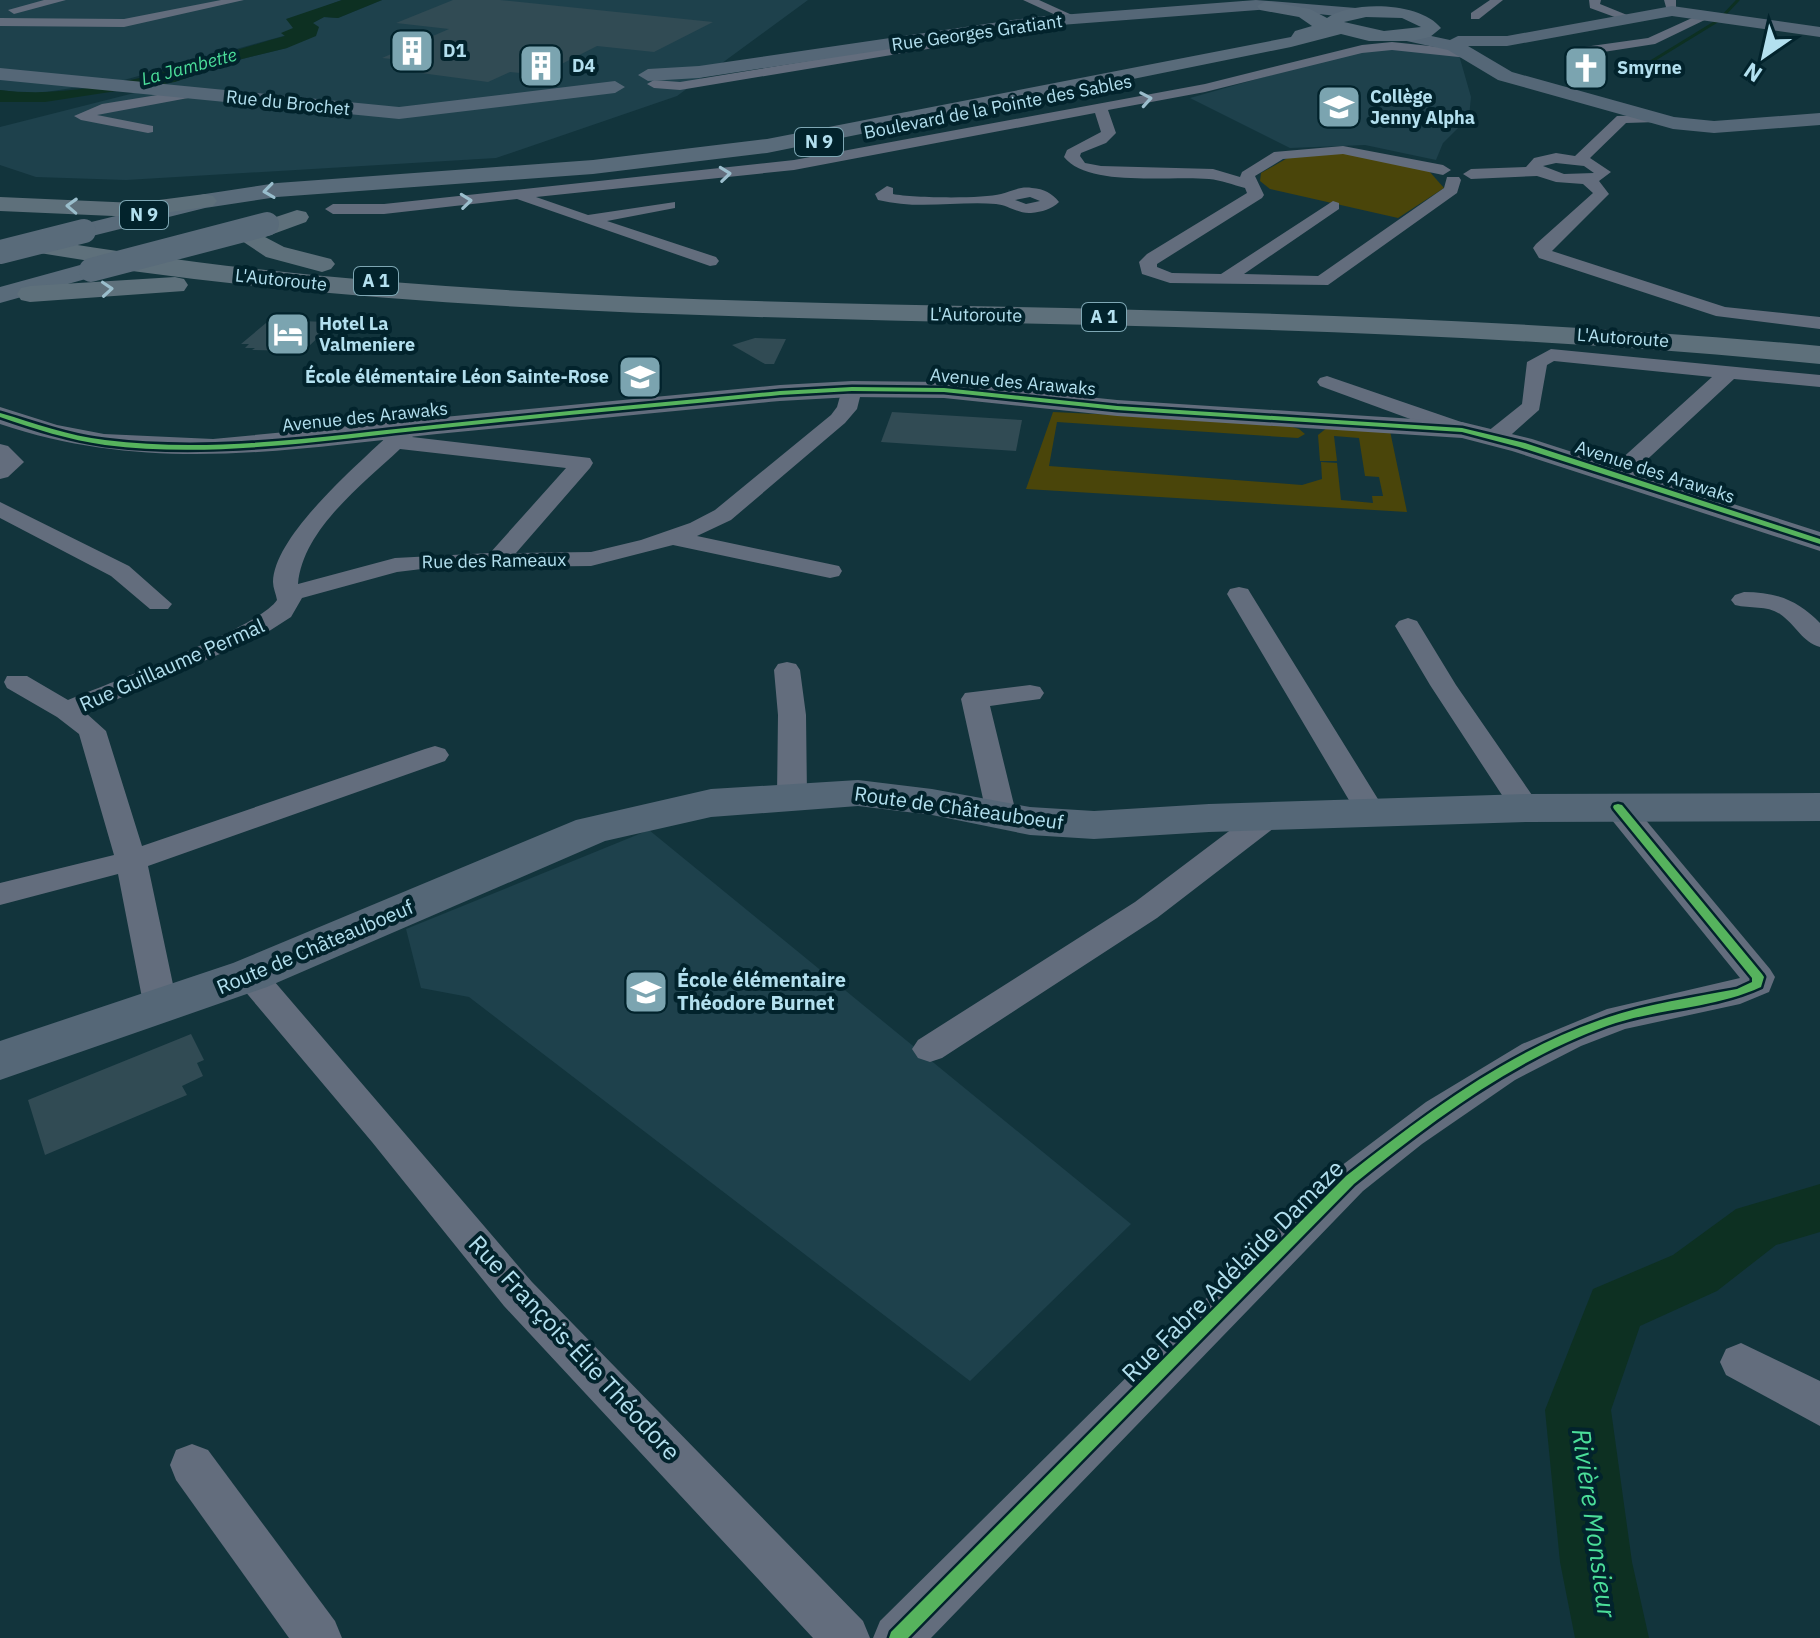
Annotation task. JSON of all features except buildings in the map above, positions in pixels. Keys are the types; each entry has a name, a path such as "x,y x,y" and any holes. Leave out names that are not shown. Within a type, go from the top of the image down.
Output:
{"highway":[{"path":"0,204 136,210 205,201"},
{"path":"265,232 297,217"},
{"path":"84,231 166,219 198,222 258,254 295,265 597,297"},
{"path":"265,232 328,265 431,280"},
{"name":"L'Autoroute","path":"22,241 387,292 648,308 1447,326 1820,355"},
{"name":"L'Autoroute","path":"136,258 426,286 597,297 1446,316 1820,344"},
{"path":"1,289 88,271"},
{"path":"30,294 230,283 387,292"}],"main road":[{"path":"1256,6 1289,4 1356,13"},
{"name":"Rue Georges Gratiant","path":"654,80 1013,26 1256,6"},
{"path":"1256,6 1306,9 1338,22"},
{"path":"1184,63 1308,33 1322,26 1322,22 1312,16 1256,6"},
{"path":"1408,36 1507,41 1631,19 1671,6 1707,16 1820,32"},
{"name":"N 9","path":"84,231 205,201 301,187 579,169 718,154 1323,35 1338,22 1356,13 1388,13 1449,37"},
{"name":"N 9","path":"1338,22 1368,35"},
{"name":"N 9","path":"297,217 376,201 780,149 1311,43 1368,35 1449,37"},
{"path":"1449,37 1505,76 1652,119 1714,127 1820,119"},
{"name":"Rue du Brochet","path":"0,74 399,113 611,84 635,88 654,80"},
{"path":"301,187 372,186 390,191 376,201"},
{"path":"22,241 84,231"},
{"name":"N 9","path":"88,271 190,244 265,232"},
{"path":"1,289 88,271"},
{"name":"Route de Châteauboeuf","path":"0,1061 250,975 592,830 711,803 858,793 932,802 1002,817 1094,825 1526,808 1820,807"}],"street":[{"path":"1,19 60,0"},
{"path":"1,19 124,23 238,0"},
{"path":"1029,0 1076,19"},
{"path":"1475,16 1497,0"},
{"path":"1596,1 1594,6 1631,19"},
{"path":"1584,51 1651,41 1707,16"},
{"path":"654,80 680,86 990,35"},
{"name":"Boulevard de la Pointe des Sables","path":"333,209 363,211 794,165 1072,112 1102,113 1362,49 1449,37"},
{"path":"148,129 81,116 102,108 194,93"},
{"path":"1579,160 1614,130 1615,123 1606,109 1593,102"},
{"path":"1102,113 1109,133 1072,153 1080,166 1213,174 1257,167"},
{"path":"1615,123 1628,118 1652,119"},
{"path":"1448,175 1451,190 1322,281 1160,276 1148,270 1148,262 1254,197 1256,191 1247,175 1286,154 1343,150 1448,175 1538,171 1564,179 1586,179 1598,177 1603,172 1596,165 1579,160 1539,161 1534,164 1538,171"},
{"path":"887,191 884,197 901,202 1004,199 1015,193 1037,193 1086,168"},
{"path":"1213,174 1251,185"},
{"path":"1586,179 1601,194 1542,248 1545,254 1723,312 1820,323"},
{"name":"Boulevard de la Pointe des Sables","path":"515,196 710,261"},
{"path":"585,220 669,205"},
{"path":"1225,279 1333,206"},
{"path":"1495,437 1532,406 1537,362 1551,355 1820,381"},
{"path":"1616,476 1727,374"},
{"path":"1327,382 1462,430"},
{"name":"Avenue des Arawaks","path":"0,415 60,436 134,444 232,444 402,436 852,389 944,390 1310,427 1462,430 1495,437 1820,542"},
{"name":"Rue des Rameaux","path":"290,594 395,565 430,561 591,559 672,538 723,515 744,500 838,419 847,409 852,389"},
{"path":"290,594 285,585 289,564 304,534 402,436 582,463 498,559"},
{"path":"0,451 13,462 0,472"},
{"path":"0,509 120,571 159,604"},
{"path":"672,538 830,571"},
{"name":"Rue Guillaume Permal","path":"161,1008 131,861 92,731 67,711 263,626 288,606 290,594"},
{"path":"1239,594 1371,812"},
{"path":"1744,600 1769,599 1783,603 1800,616 1820,639"},
{"path":"1408,626 1443,685 1526,808"},
{"path":"787,670 792,715 792,796"},
{"path":"17,682 67,711"},
{"path":"1002,817 975,699 1030,693"},
{"path":"0,894 131,861 435,755"},
{"name":"Rue Fabre Adélaïde Damaze","path":"897,1638 1350,1180 1426,1119 1514,1064 1604,1022 1751,989 1757,984 1758,977 1618,807"},
{"path":"930,1049 1146,910 1268,817"},
{"name":"Rue François-Élie Théodore","path":"250,975 518,1294 846,1638"},
{"path":"1741,1362 1803,1393 1820,1406"},
{"path":"192,1465 318,1638"}],"shaded area":[{"path":"0,0 342,0 289,20 294,28 287,35 124,80 33,94 0,90"},
{"path":"382,0 808,0 677,96 496,158 126,180 36,177 0,165 0,127 158,87 242,59 287,48 312,23 324,17 338,18"},
{"name":"Collège Jenny Alpha","path":"1391,49 1459,55 1471,97 1469,117 1443,143 1436,160 1365,145 1290,148 1190,98 1341,55"},
{"path":"1349,153 1429,171 1444,188 1398,218 1270,189 1260,181 1261,173 1291,156"},
{"path":"1053,412 1280,423 1305,434 1298,438 1057,422 1049,466 1302,485 1322,479 1321,462 1337,463 1341,500 1373,503 1372,496 1383,496 1379,477 1365,476 1359,438 1334,436 1337,461 1320,461 1318,435 1328,427 1390,431 1407,512 1026,489"},
{"path":"649,830 1131,1224 970,1381 469,997 421,988 406,929"}],"water":[{"name":"La Jambette","path":"342,0 382,0 338,18 324,17 313,23 319,27 316,36 287,48 242,59 175,82 45,102 0,102 0,90 36,92 108,85 285,36 281,33 293,28 286,19"}],"waterway":[{"path":"1723,16 1738,0"},
{"path":"1639,69 1719,20"},
{"name":"Rivière Monsieur","path":"1612,1638 1596,1562 1578,1410 1615,1308 1695,1273 1757,1226 1820,1208"}],"cycle path":[{"path":"0,415 51,432 104,442 158,447 213,447 780,393 852,389 944,390 1117,408 1462,430 1522,445 1820,542"},
{"path":"897,1638 1350,1180 1409,1134 1502,1071 1568,1037 1619,1018 1740,992 1757,984 1758,977 1618,807"}],"place":[{"name":"D1","path":"412,51"},
{"name":"D4","path":"541,66"},
{"name":"Smyrne","path":"1586,68"},
{"name":"Collège Jenny Alpha","path":"1339,107"},
{"name":"Hotel La Valmeniere","path":"288,334"},
{"name":"École élémentaire Léon Sainte-Rose","path":"640,377"},
{"name":"École élémentaire Théodore Burnet","path":"646,992"}]}
